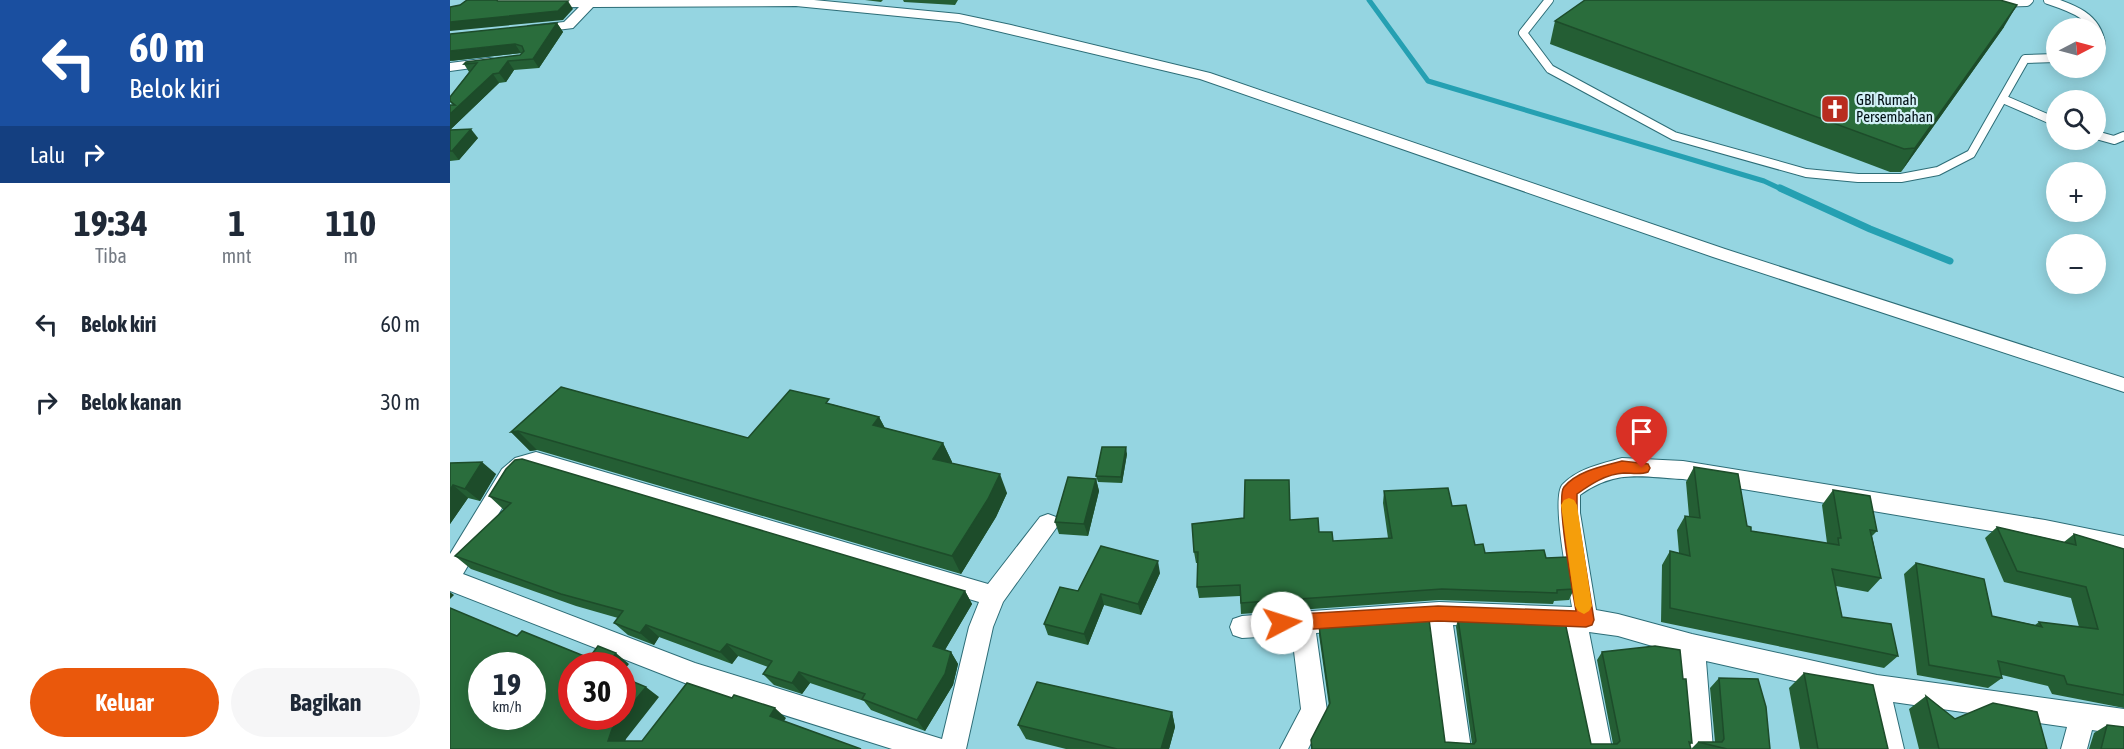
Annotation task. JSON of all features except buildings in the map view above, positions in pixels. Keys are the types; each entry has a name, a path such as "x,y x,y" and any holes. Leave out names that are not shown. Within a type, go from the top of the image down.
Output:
{"street":[{"path":"497,0 504,4 795,2 959,18 1205,76 1719,253 2124,385"},
{"path":"516,31 568,25 589,4"},
{"path":"450,67 498,62"},
{"path":"450,575 510,475 522,464 536,461 993,596"},
{"path":"1599,749 1580,619 1569,513 1569,491 1590,476 1622,467 1683,471 2045,530 2124,546"},
{"path":"953,749 981,627 993,596 1048,524"},
{"path":"450,580 688,684 935,749"},
{"path":"1438,613 1458,749"},
{"path":"1242,627 1438,613 1580,619 1618,625 1692,646 1877,687 2124,722"},
{"path":"1293,749 1314,711 1302,621"},
{"path":"1692,646 1700,749"},
{"path":"1877,687 1891,749"},
{"path":"2074,749 2083,716"}],"lane":[{"path":"1549,0 1523,33 1550,69 1674,136 1806,173 1858,178 1901,178 1938,171 1971,154 2025,59 2046,58"},
{"path":"1988,3 2029,0"},
{"path":"2048,0 2087,18"},
{"path":"2003,99 2046,118"},
{"path":"2106,138 2114,140 2124,136"}],"waterway":[{"path":"1369,0 1428,81 1764,181 1783,190"},
{"path":"1780,188 1870,229 1950,261"}],"slow traffic":[{"path":"1569,505 1584,606"}],"place":[{"name":"GBI Rumah Persembahan","path":"1835,109"}],"route":[{"path":"1282,623 1438,613 1586,620 1569,513 1569,491 1590,476 1622,467 1642,468"}]}
